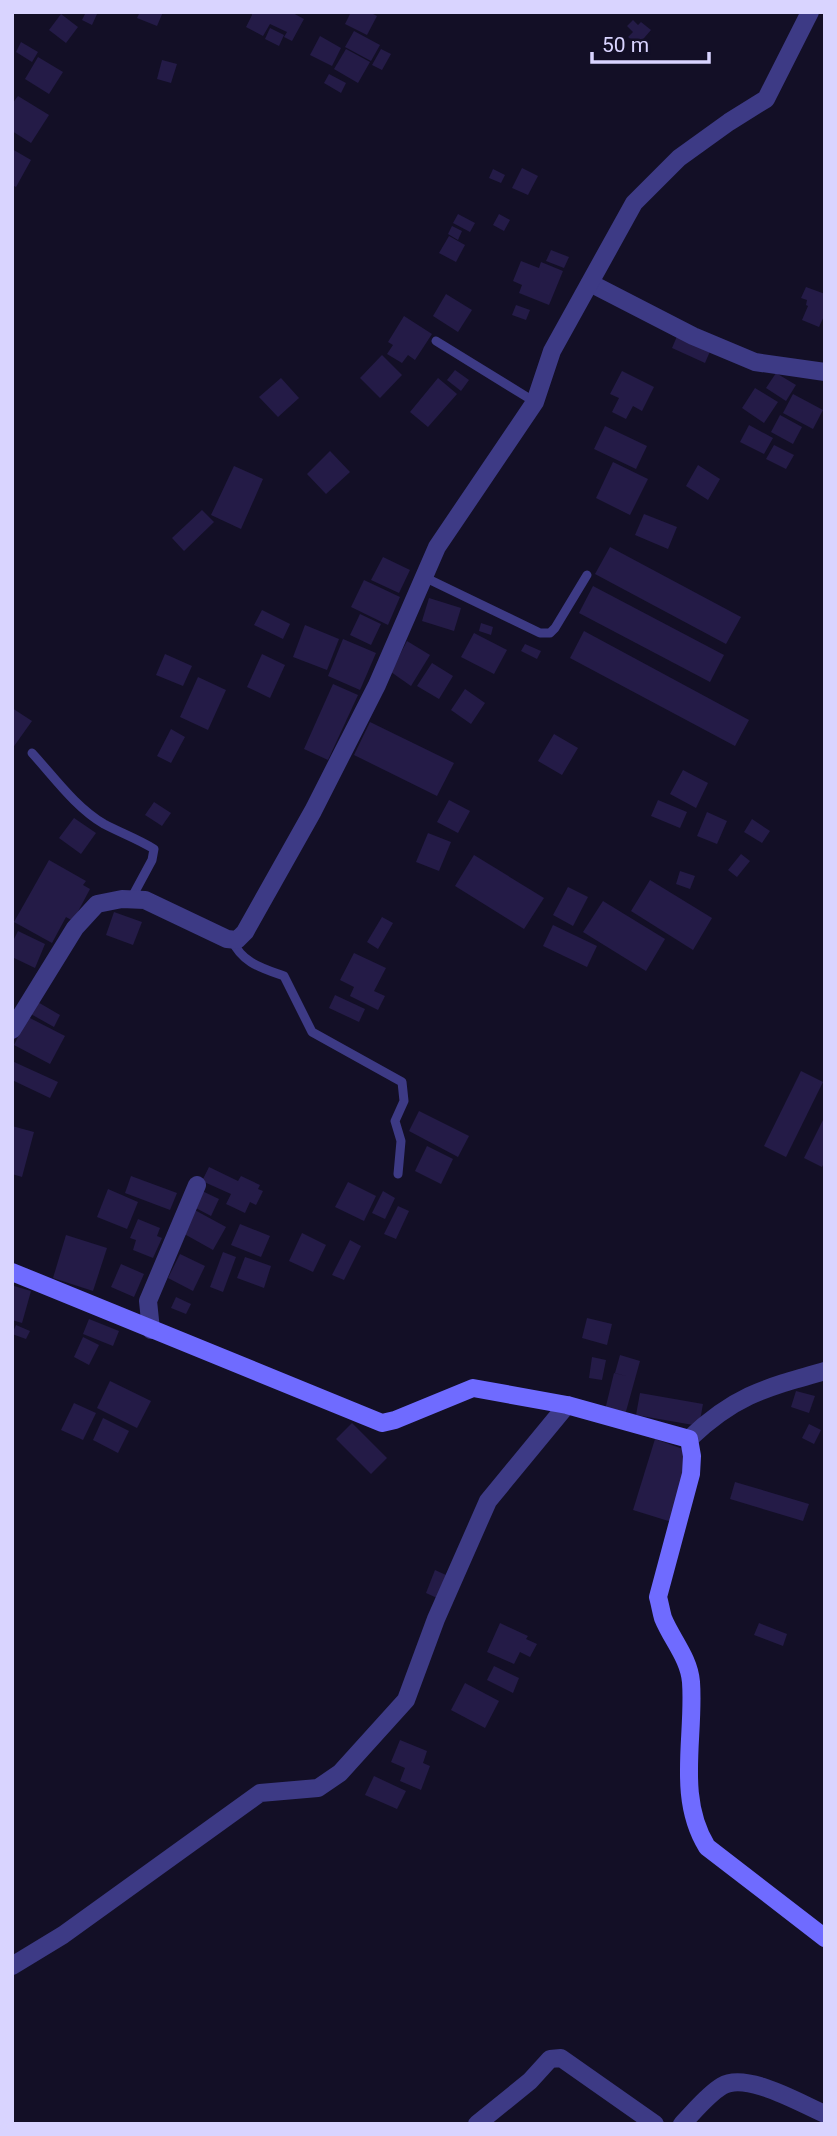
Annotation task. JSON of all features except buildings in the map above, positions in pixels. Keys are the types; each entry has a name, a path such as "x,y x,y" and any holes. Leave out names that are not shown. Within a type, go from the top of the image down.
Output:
{"street":[{"path":"12,1030 75,928 97,904 131,899 145,900 232,940 237,940 245,932 313,811 377,685 437,547 536,402 552,351 634,203 679,158 765,99 810,12"},
{"path":"590,283 694,336 755,362 825,372"},
{"path":"151,1330 148,1301 197,1185"},
{"path":"12,1272 382,1423 473,1388 567,1405 689,1440"},
{"path":"689,1440 723,1409 754,1392 825,1371"},
{"path":"12,1966 63,1935 260,1793 318,1788 340,1773 406,1700 436,1619 488,1501 567,1405"},
{"path":"689,1440 691,1474 658,1597 663,1616 686,1661 691,1681 689,1792 692,1811 700,1836 707,1847 825,1938"},
{"path":"477,2124 530,2081 550,2059 556,2058 561,2058 655,2124"},
{"path":"682,2124 722,2086 734,2082 750,2083 825,2115"}],"lane":[{"path":"436,341 536,402"},
{"path":"424,577 540,633 550,633 587,575"},
{"path":"32,753 80,805 95,817 154,849 152,860 131,899"},
{"path":"232,940 237,952 251,964 284,976 312,1032 402,1082 404,1101 396,1121 401,1141 398,1174"}]}
